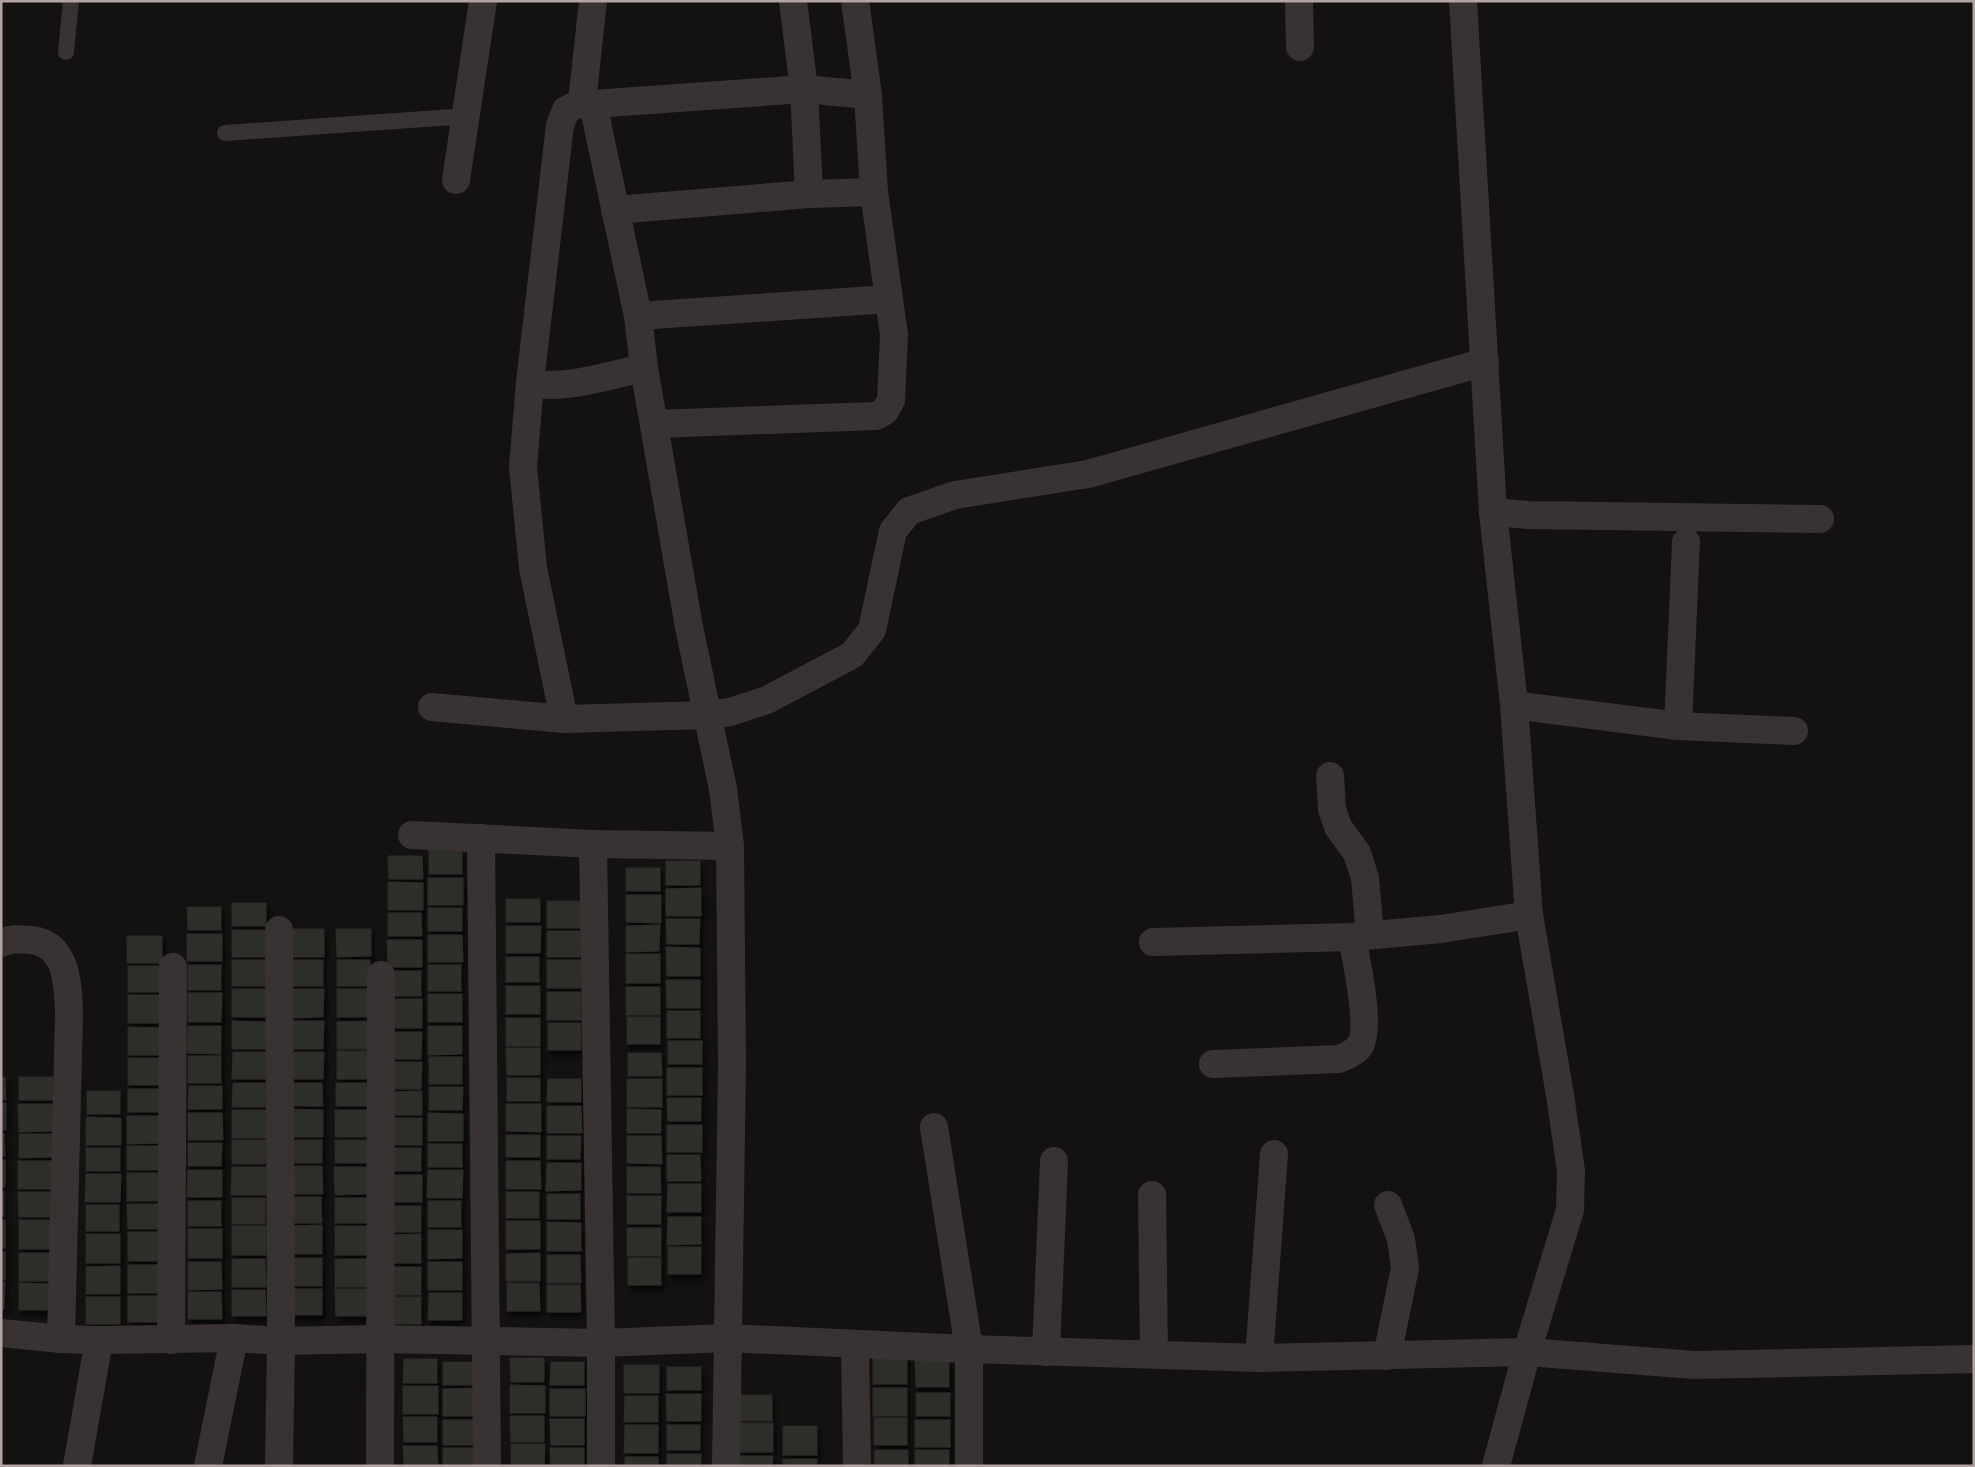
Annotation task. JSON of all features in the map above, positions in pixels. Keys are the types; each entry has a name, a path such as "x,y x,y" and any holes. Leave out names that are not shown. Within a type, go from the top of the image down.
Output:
{"street":[{"path":"456,180 483,1"},
{"path":"593,1 587,103 616,210 638,316 644,368 689,627 723,789 730,846 732,1065 726,1466"},
{"path":"793,1 804,89 809,194"},
{"path":"655,424 876,416 884,411 891,400 894,335 874,192 868,95 855,1"},
{"path":"1299,1 1300,47"},
{"path":"1463,1 1494,512 1514,705 1529,916 1571,1171 1570,1210 1527,1352 1496,1466"},
{"path":"564,719 532,568 523,467 530,382 560,125 566,110 587,103 804,89 868,95"},
{"path":"616,210 809,194 874,192"},
{"path":"638,316 889,299"},
{"path":"432,707 564,719 707,715 730,712 767,700 852,655 872,630 893,531 909,511 955,495 1088,474 1485,362"},
{"path":"530,382 542,386 559,385 644,368"},
{"path":"1494,512 1529,515 1820,519"},
{"path":"1678,726 1686,542"},
{"path":"1514,705 1678,726 1794,731"},
{"path":"1214,1064 1339,1059 1358,1048 1363,1039 1361,936 1365,878 1357,852 1338,827 1332,809 1330,776"},
{"path":"412,835 593,844 730,846"},
{"path":"481,838 487,1466"},
{"path":"593,844 601,1343 600,1466"},
{"path":"1153,942 1361,936 1441,929 1529,916"},
{"path":"279,930 281,1340 279,1466"},
{"path":"1,943 14,938 41,941 59,954 68,980 61,1339"},
{"path":"171,1340 173,967"},
{"path":"380,1466 381,975"},
{"path":"934,1127 969,1349 969,1466"},
{"path":"1259,1358 1274,1154"},
{"path":"1046,1352 1054,1161"},
{"path":"1152,1195 1154,1354"},
{"path":"1387,1356 1405,1268 1401,1239 1388,1205"},
{"path":"1,1333 61,1339 99,1340 234,1338 601,1343 728,1338 855,1345 1259,1358 1527,1352 1694,1365 1974,1359"},
{"path":"208,1466 234,1338"},
{"path":"77,1466 99,1340"},
{"path":"855,1345 857,1466"}],"lane":[{"path":"66,52 71,1"},
{"path":"225,133 467,116"}],"building":[{"path":"429,850 462,851 462,874 429,874"},
{"path":"388,856 422,856 423,879 389,879"},
{"path":"666,861 700,861 700,885 666,885"},
{"path":"626,868 660,868 660,891 626,891"},
{"path":"428,878 463,878 463,905 428,905"},
{"path":"388,882 423,883 423,910 388,910"},
{"path":"701,888 701,916 666,916 666,889"},
{"path":"626,895 661,895 661,923 626,922"},
{"path":"506,899 540,899 540,922 506,922"},
{"path":"547,901 582,901 582,928 547,928"},
{"path":"232,903 266,903 266,926 232,926"},
{"path":"187,907 221,907 221,930 188,930"},
{"path":"428,908 462,908 462,931 428,931"},
{"path":"388,913 421,913 422,936 388,936"},
{"path":"666,919 700,919 699,944 667,944"},
{"path":"660,925 659,951 626,952 626,926"},
{"path":"506,926 541,926 540,953 506,953"},
{"path":"289,929 324,929 324,957 289,957"},
{"path":"336,929 371,929 371,956 337,957"},
{"path":"232,930 267,930 267,957 232,957"},
{"path":"547,931 581,931 581,957 547,957"},
{"path":"187,934 222,934 222,961 187,961"},
{"path":"428,935 462,935 463,962 428,962"},
{"path":"127,936 162,936 162,963 127,963"},
{"path":"387,940 422,940 422,967 388,967"},
{"path":"666,947 700,948 700,976 667,976"},
{"path":"626,954 660,954 660,983 626,983"},
{"path":"506,957 539,957 539,982 506,982"},
{"path":"232,960 266,960 265,986 232,986"},
{"path":"290,960 323,960 323,986 290,986"},
{"path":"337,960 370,960 370,986 337,986"},
{"path":"547,960 581,960 581,988 547,988"},
{"path":"188,965 221,965 221,990 188,990"},
{"path":"428,965 461,965 461,991 428,991"},
{"path":"128,966 161,966 161,992 128,992"},
{"path":"388,971 421,971 421,996 388,996"},
{"path":"666,980 700,980 700,1008 667,1008"},
{"path":"506,986 540,986 540,1014 506,1014"},
{"path":"626,987 660,987 660,1015 626,1015"},
{"path":"232,989 266,989 266,1017 232,1017"},
{"path":"290,989 324,989 323,1017 290,1018"},
{"path":"337,989 370,989 371,1017 337,1017"},
{"path":"547,992 581,992 581,1020 547,1020"},
{"path":"188,993 222,993 221,1022 188,1022"},
{"path":"428,994 462,994 462,1022 428,1022"},
{"path":"128,995 162,995 162,1023 128,1023"},
{"path":"388,999 422,999 422,1028 388,1028"},
{"path":"667,1011 700,1011 700,1038 667,1038"},
{"path":"627,1017 660,1017 660,1044 627,1044"},
{"path":"506,1018 540,1018 540,1046 506,1046"},
{"path":"232,1021 266,1022 266,1049 232,1049"},
{"path":"290,1021 324,1021 323,1049 290,1049"},
{"path":"370,1021 370,1049 337,1049 337,1022"},
{"path":"548,1023 581,1023 581,1050 548,1050"},
{"path":"188,1026 221,1026 221,1054 187,1053"},
{"path":"428,1026 462,1026 462,1054 428,1055"},
{"path":"128,1027 161,1028 162,1055 128,1055"},
{"path":"388,1032 422,1032 421,1059 388,1059"},
{"path":"668,1041 702,1041 702,1064 668,1064"},
{"path":"506,1048 540,1048 540,1075 507,1075"},
{"path":"337,1051 370,1051 370,1079 337,1079"},
{"path":"233,1052 266,1052 266,1079 232,1079"},
{"path":"290,1052 324,1052 323,1079 290,1079"},
{"path":"628,1053 661,1053 662,1076 628,1076"},
{"path":"188,1056 221,1056 221,1083 188,1083"},
{"path":"429,1057 462,1057 462,1084 429,1084"},
{"path":"128,1058 161,1058 161,1085 128,1085"},
{"path":"388,1062 422,1062 421,1089 389,1089"},
{"path":"667,1068 702,1068 702,1095 667,1095"},
{"path":"1,1077 5,1077 6,1100 1,1100"},
{"path":"19,1077 53,1077 53,1100 19,1100"},
{"path":"507,1078 540,1078 540,1101 507,1101"},
{"path":"548,1079 581,1079 581,1102 547,1102"},
{"path":"627,1079 662,1079 662,1107 627,1107"},
{"path":"233,1083 266,1083 266,1107 232,1107"},
{"path":"289,1083 322,1083 323,1106 289,1106"},
{"path":"336,1083 369,1083 369,1106 336,1106"},
{"path":"189,1086 222,1086 222,1109 188,1109"},
{"path":"429,1087 463,1087 462,1110 429,1110"},
{"path":"128,1089 162,1089 162,1112 128,1112"},
{"path":"87,1091 120,1091 120,1114 87,1114"},
{"path":"422,1091 422,1115 388,1115 388,1092"},
{"path":"667,1098 701,1098 701,1121 668,1121"},
{"path":"1,1103 6,1103 6,1130 1,1130"},
{"path":"18,1104 53,1104 53,1131 19,1132"},
{"path":"506,1104 541,1104 541,1132 506,1131"},
{"path":"547,1106 581,1106 582,1133 547,1133"},
{"path":"288,1109 323,1110 323,1137 288,1137"},
{"path":"627,1109 661,1110 661,1133 627,1133"},
{"path":"232,1110 266,1110 267,1138 232,1138"},
{"path":"335,1110 370,1110 369,1137 335,1137"},
{"path":"188,1113 222,1113 223,1140 188,1140"},
{"path":"428,1113 463,1114 463,1141 428,1141"},
{"path":"127,1116 162,1116 162,1143 127,1144"},
{"path":"86,1117 121,1118 121,1145 86,1145"},
{"path":"387,1118 422,1118 422,1145 387,1145"},
{"path":"667,1125 702,1125 702,1152 667,1152"},
{"path":"1,1133 4,1133 5,1156 1,1156"},
{"path":"19,1134 52,1134 52,1157 19,1158"},
{"path":"506,1135 540,1135 540,1157 506,1157"},
{"path":"547,1136 581,1136 580,1159 547,1159"},
{"path":"627,1136 661,1136 662,1164 627,1163"},
{"path":"232,1140 266,1140 265,1164 232,1164"},
{"path":"288,1140 322,1140 322,1163 288,1163"},
{"path":"335,1140 368,1140 369,1163 335,1163"},
{"path":"188,1143 222,1143 221,1166 188,1166"},
{"path":"428,1144 462,1144 462,1167 428,1167"},
{"path":"127,1146 161,1146 161,1170 127,1170"},
{"path":"86,1148 120,1148 120,1171 86,1171"},
{"path":"387,1148 421,1148 421,1171 388,1171"},
{"path":"667,1155 700,1155 701,1181 667,1181"},
{"path":"1,1160 5,1160 5,1187 1,1187"},
{"path":"18,1161 53,1161 53,1189 18,1189"},
{"path":"506,1161 540,1161 541,1189 506,1189"},
{"path":"547,1163 581,1163 581,1190 546,1191"},
{"path":"288,1166 322,1166 323,1194 288,1194"},
{"path":"232,1167 266,1167 266,1195 231,1195"},
{"path":"334,1167 369,1167 369,1194 335,1195"},
{"path":"627,1167 660,1167 661,1193 627,1193"},
{"path":"188,1170 222,1170 222,1197 187,1197"},
{"path":"428,1170 463,1170 462,1198 427,1198"},
{"path":"127,1173 162,1173 162,1201 127,1201"},
{"path":"86,1174 121,1174 120,1202 85,1202"},
{"path":"387,1175 422,1175 422,1202 387,1202"},
{"path":"668,1184 701,1184 701,1212 667,1212"},
{"path":"1,1191 4,1191 4,1216 1,1216"},
{"path":"18,1192 52,1192 52,1217 19,1217"},
{"path":"506,1192 539,1192 539,1218 506,1218"},
{"path":"547,1194 580,1194 580,1219 547,1219"},
{"path":"627,1196 661,1196 661,1224 627,1224"},
{"path":"289,1197 321,1197 322,1223 288,1223"},
{"path":"232,1198 265,1198 265,1224 232,1224"},
{"path":"335,1198 368,1198 368,1223 335,1223"},
{"path":"188,1201 221,1201 221,1226 188,1226"},
{"path":"428,1201 461,1201 461,1227 428,1227"},
{"path":"127,1204 161,1204 160,1229 128,1229"},
{"path":"86,1205 119,1205 119,1231 86,1231"},
{"path":"388,1206 421,1206 421,1232 387,1232"},
{"path":"668,1217 701,1217 701,1244 667,1245"},
{"path":"1,1220 5,1220 5,1248 1,1248"},
{"path":"19,1220 53,1220 53,1249 19,1249"},
{"path":"506,1221 540,1221 540,1249 506,1249"},
{"path":"547,1222 581,1223 581,1251 547,1251"},
{"path":"322,1225 322,1254 288,1254 288,1226"},
{"path":"232,1226 266,1226 266,1255 232,1255"},
{"path":"335,1226 369,1226 369,1255 335,1255"},
{"path":"627,1228 661,1228 661,1256 627,1256"},
{"path":"188,1229 222,1229 222,1258 188,1258"},
{"path":"428,1230 462,1230 462,1258 428,1259"},
{"path":"128,1232 161,1232 161,1261 128,1261"},
{"path":"86,1234 120,1234 120,1263 86,1263"},
{"path":"421,1234 421,1263 387,1263 388,1235"},
{"path":"668,1247 701,1247 701,1274 668,1274"},
{"path":"1,1252 5,1252 5,1280 1,1280"},
{"path":"19,1253 52,1253 52,1281 19,1281"},
{"path":"540,1253 540,1281 506,1281 506,1254"},
{"path":"547,1255 580,1255 581,1283 547,1283"},
{"path":"288,1258 322,1258 322,1286 288,1286"},
{"path":"628,1258 661,1258 661,1285 628,1285"},
{"path":"232,1259 265,1259 266,1287 232,1287"},
{"path":"335,1259 369,1259 368,1287 335,1287"},
{"path":"188,1262 221,1262 222,1289 188,1290"},
{"path":"428,1262 462,1262 462,1290 428,1290"},
{"path":"128,1265 161,1265 161,1293 128,1293"},
{"path":"120,1266 120,1294 86,1294 86,1267"},
{"path":"388,1267 421,1267 421,1295 387,1295"},
{"path":"1,1282 5,1282 4,1309 1,1309"},
{"path":"19,1283 52,1284 52,1310 19,1310"},
{"path":"507,1283 539,1283 540,1311 507,1311"},
{"path":"547,1285 580,1285 581,1312 547,1312"},
{"path":"289,1289 322,1289 322,1315 289,1315"},
{"path":"335,1289 369,1289 368,1316 336,1316"},
{"path":"232,1290 265,1290 266,1316 232,1316"},
{"path":"188,1292 221,1292 222,1319 188,1319"},
{"path":"429,1293 462,1293 462,1320 428,1320"},
{"path":"128,1296 161,1296 161,1322 128,1322"},
{"path":"86,1297 120,1297 120,1324 86,1324"},
{"path":"388,1297 421,1297 421,1324 388,1324"},
{"path":"873,1355 907,1355 907,1384 873,1384"},
{"path":"510,1358 544,1358 544,1382 511,1382"},
{"path":"404,1359 437,1359 437,1383 403,1383"},
{"path":"915,1359 949,1359 949,1387 916,1387"},
{"path":"443,1362 477,1362 477,1385 443,1385"},
{"path":"551,1362 584,1362 584,1385 550,1385"},
{"path":"624,1365 659,1365 659,1393 624,1393"},
{"path":"667,1367 701,1367 701,1390 667,1390"},
{"path":"510,1385 545,1386 545,1413 510,1413"},
{"path":"403,1386 438,1386 438,1414 403,1414"},
{"path":"478,1388 477,1416 443,1416 443,1389"},
{"path":"873,1388 907,1388 907,1416 873,1416"},
{"path":"550,1389 585,1389 585,1416 550,1416"},
{"path":"916,1393 950,1393 950,1416 916,1416"},
{"path":"666,1394 701,1394 701,1421 667,1421"},
{"path":"739,1395 772,1395 772,1421 739,1421"},
{"path":"625,1396 658,1396 658,1422 624,1422"},
{"path":"510,1416 544,1416 544,1442 511,1442"},
{"path":"403,1417 437,1417 437,1442 404,1442"},
{"path":"874,1418 907,1418 907,1445 874,1445"},
{"path":"550,1419 584,1419 584,1445 551,1445"},
{"path":"443,1420 476,1420 476,1445 443,1445"},
{"path":"915,1420 950,1420 950,1447 915,1447"},
{"path":"739,1423 773,1423 773,1452 739,1452"},
{"path":"625,1425 658,1425 658,1453 624,1453"},
{"path":"667,1425 700,1425 700,1450 667,1450"},
{"path":"783,1426 817,1426 817,1455 783,1455"},
{"path":"511,1444 545,1444 544,1466 511,1466"},
{"path":"403,1446 437,1446 438,1466 404,1466"},
{"path":"443,1448 477,1448 477,1466 443,1466"},
{"path":"550,1448 584,1448 584,1466 551,1466"},
{"path":"875,1450 908,1450 908,1466 874,1466"},
{"path":"915,1450 949,1450 949,1466 915,1466"},
{"path":"667,1454 701,1454 701,1466 667,1466"},
{"path":"739,1456 773,1456 772,1466 739,1466"},
{"path":"625,1457 658,1457 658,1466 625,1466"},
{"path":"783,1459 817,1459 817,1466 783,1466"}]}
